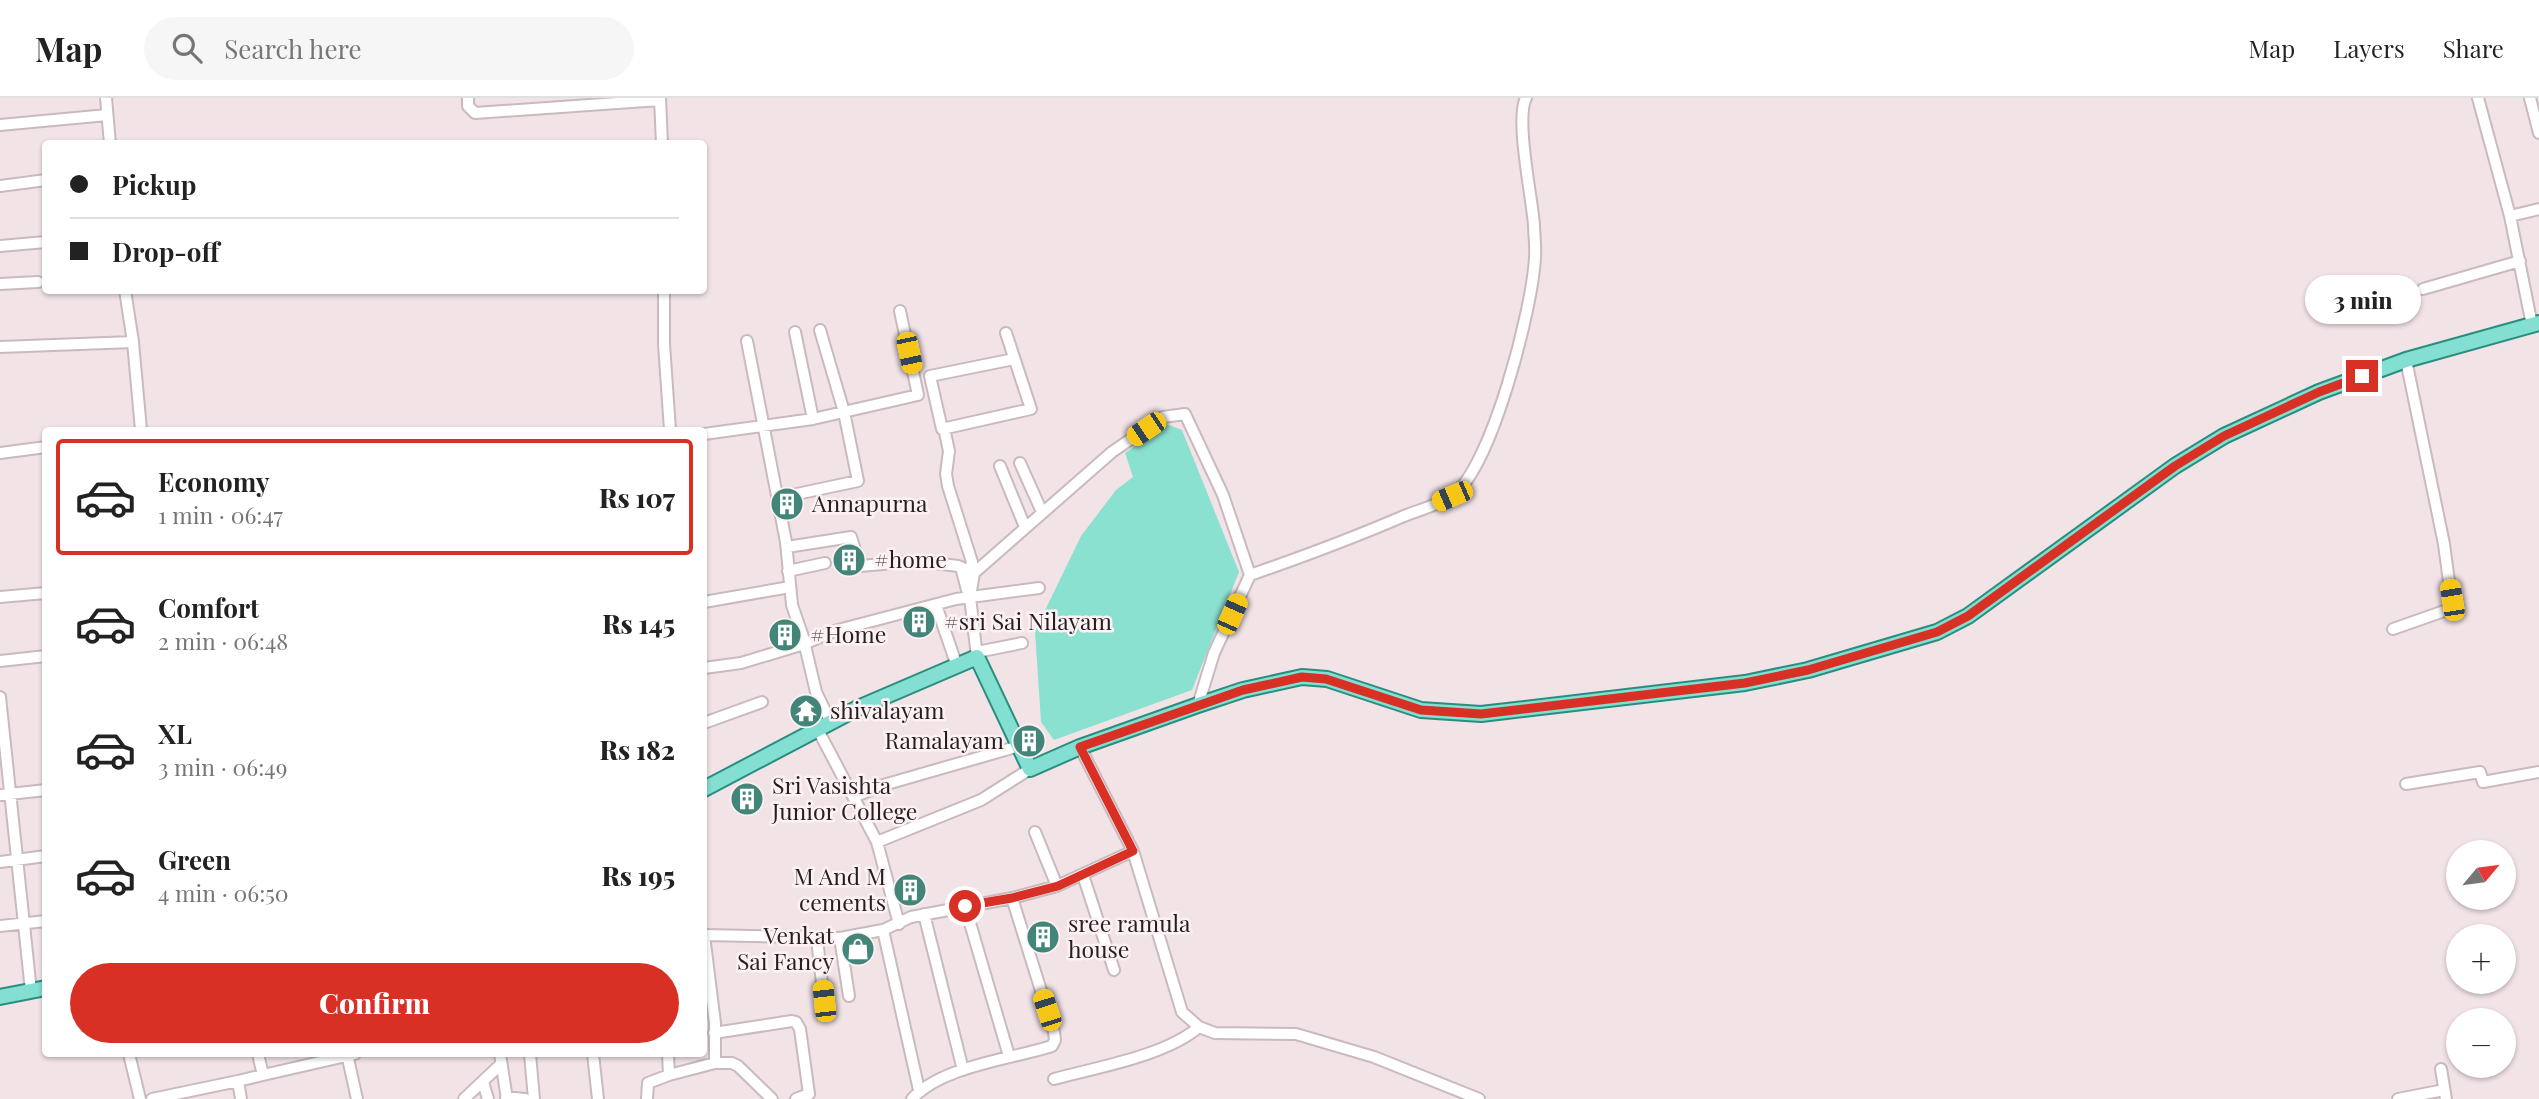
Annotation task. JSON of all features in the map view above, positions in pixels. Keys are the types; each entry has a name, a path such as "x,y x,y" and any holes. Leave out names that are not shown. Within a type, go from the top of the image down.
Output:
{"main road":[{"path":"707,787 858,708 957,666 977,654 1030,769 1080,747 1198,705 1243,690 1302,677 1326,679 1421,710 1481,714 1745,683 1808,670 1937,632 1968,616 2175,466 2224,436 2319,392 2406,360 2536,324"},
{"path":"0,997 38,990"}],"street":[{"path":"106,98 110,140"},
{"path":"468,98 468,106 475,113 660,99 662,140"},
{"path":"1250,575 1363,534 1452,496 1466,482 1493,429 1528,306 1535,257 1533,203 1522,120 1526,98"},
{"path":"2478,98 2536,324"},
{"path":"2530,98 2539,133"},
{"path":"0,125 107,115"},
{"path":"0,186 42,181"},
{"path":"2510,216 2539,209"},
{"path":"0,246 42,242"},
{"path":"2423,289 2520,261"},
{"path":"0,284 38,282"},
{"path":"126,294 141,427"},
{"path":"664,294 664,345 670,427"},
{"path":"900,312 918,395"},
{"path":"778,498 858,481 844,412 820,330"},
{"path":"795,332 813,419"},
{"path":"944,428 1031,409 1006,333"},
{"path":"747,341 787,547 792,605 825,727 854,797 877,842 899,924"},
{"path":"0,348 133,342"},
{"path":"1014,359 930,376 950,451 946,474 948,486 972,562 969,570 977,654 1022,643"},
{"path":"2393,629 2452,607 2444,544 2406,360"},
{"path":"707,434 813,419 933,391"},
{"path":"787,547 851,537 860,566 918,561 969,570 1025,527 1112,452 1163,417 1185,414 1223,495 1250,575 1214,653 1198,705"},
{"path":"0,453 42,448"},
{"path":"1020,463 1042,512"},
{"path":"1000,466 1025,527"},
{"path":"788,571 825,563"},
{"path":"707,601 790,587"},
{"path":"707,668 741,663 804,644 834,631 971,594 1039,588"},
{"path":"0,597 42,593"},
{"path":"936,604 957,666"},
{"path":"0,661 42,656"},
{"path":"0,697 5,794 16,860 22,924 38,990"},
{"path":"707,722 762,702"},
{"path":"854,797 880,786 1019,746"},
{"path":"1080,747 1133,851 1182,1012 1199,1027 1215,1033 1296,1034 1374,1056 1460,1096 1479,1099"},
{"path":"877,842 981,800 1030,769"},
{"path":"2406,784 2480,772 2483,782 2539,772"},
{"path":"5,794 42,790"},
{"path":"1035,832 1058,886"},
{"path":"707,935 817,939 840,938 883,930 911,917 1012,898 1058,886 1133,851"},
{"path":"0,862 42,857"},
{"path":"1083,875 1114,970"},
{"path":"883,930 916,1095 963,1070 1052,1046 1055,1040 1012,898"},
{"path":"965,906 1009,1056"},
{"path":"924,914 963,1070"},
{"path":"0,926 42,922"},
{"path":"840,938 849,996"},
{"path":"817,939 824,1001"},
{"path":"707,959 715,1023 715,1063"},
{"path":"714,1032 796,1022 800,1029 809,1094 796,1099"},
{"path":"1054,1079 1157,1050 1184,1040 1199,1027"},
{"path":"130,1057 140,1099"},
{"path":"259,1057 263,1074"},
{"path":"152,1099 174,1097 337,1057"},
{"path":"350,1057 357,1099"},
{"path":"530,1057 534,1099"},
{"path":"593,1057 598,1099"},
{"path":"668,1057 669,1075"},
{"path":"452,1099 466,1097 485,1080 499,1062"},
{"path":"499,1062 506,1098 526,1099"},
{"path":"647,1099 648,1083 715,1063 732,1063 772,1099"},
{"path":"2398,1099 2445,1094 2441,1069"},
{"path":"485,1080 488,1099"},
{"path":"238,1081 241,1099"}],"shaded area":[{"path":"1166,424 1182,430 1239,572 1192,690 1054,740 1041,722 1035,631 1081,536 1116,490 1133,477 1125,453"}],"place":[{"name":"Annapurna","path":"787,504"},
{"name":"#home","path":"849,560"},
{"name":"#sri Sai Nilayam","path":"919,622"},
{"name":"#Home","path":"785,635"},
{"name":"shivalayam","path":"806,711"},
{"name":"Ramalayam","path":"1029,741"},
{"name":"Sri Vasishta Junior College","path":"747,799"},
{"name":"M And M cements","path":"910,890"},
{"name":"sree ramula house","path":"1043,937"},
{"name":"Venkat Sai Fancy","path":"858,949"}],"route":[{"path":"965,906 1058,886 1133,851 1080,747 1243,690 1302,677 1326,679 1421,710 1481,714 1745,683 1808,670 1937,632 1968,616 2175,466 2224,436 2319,392 2362,376"}]}
